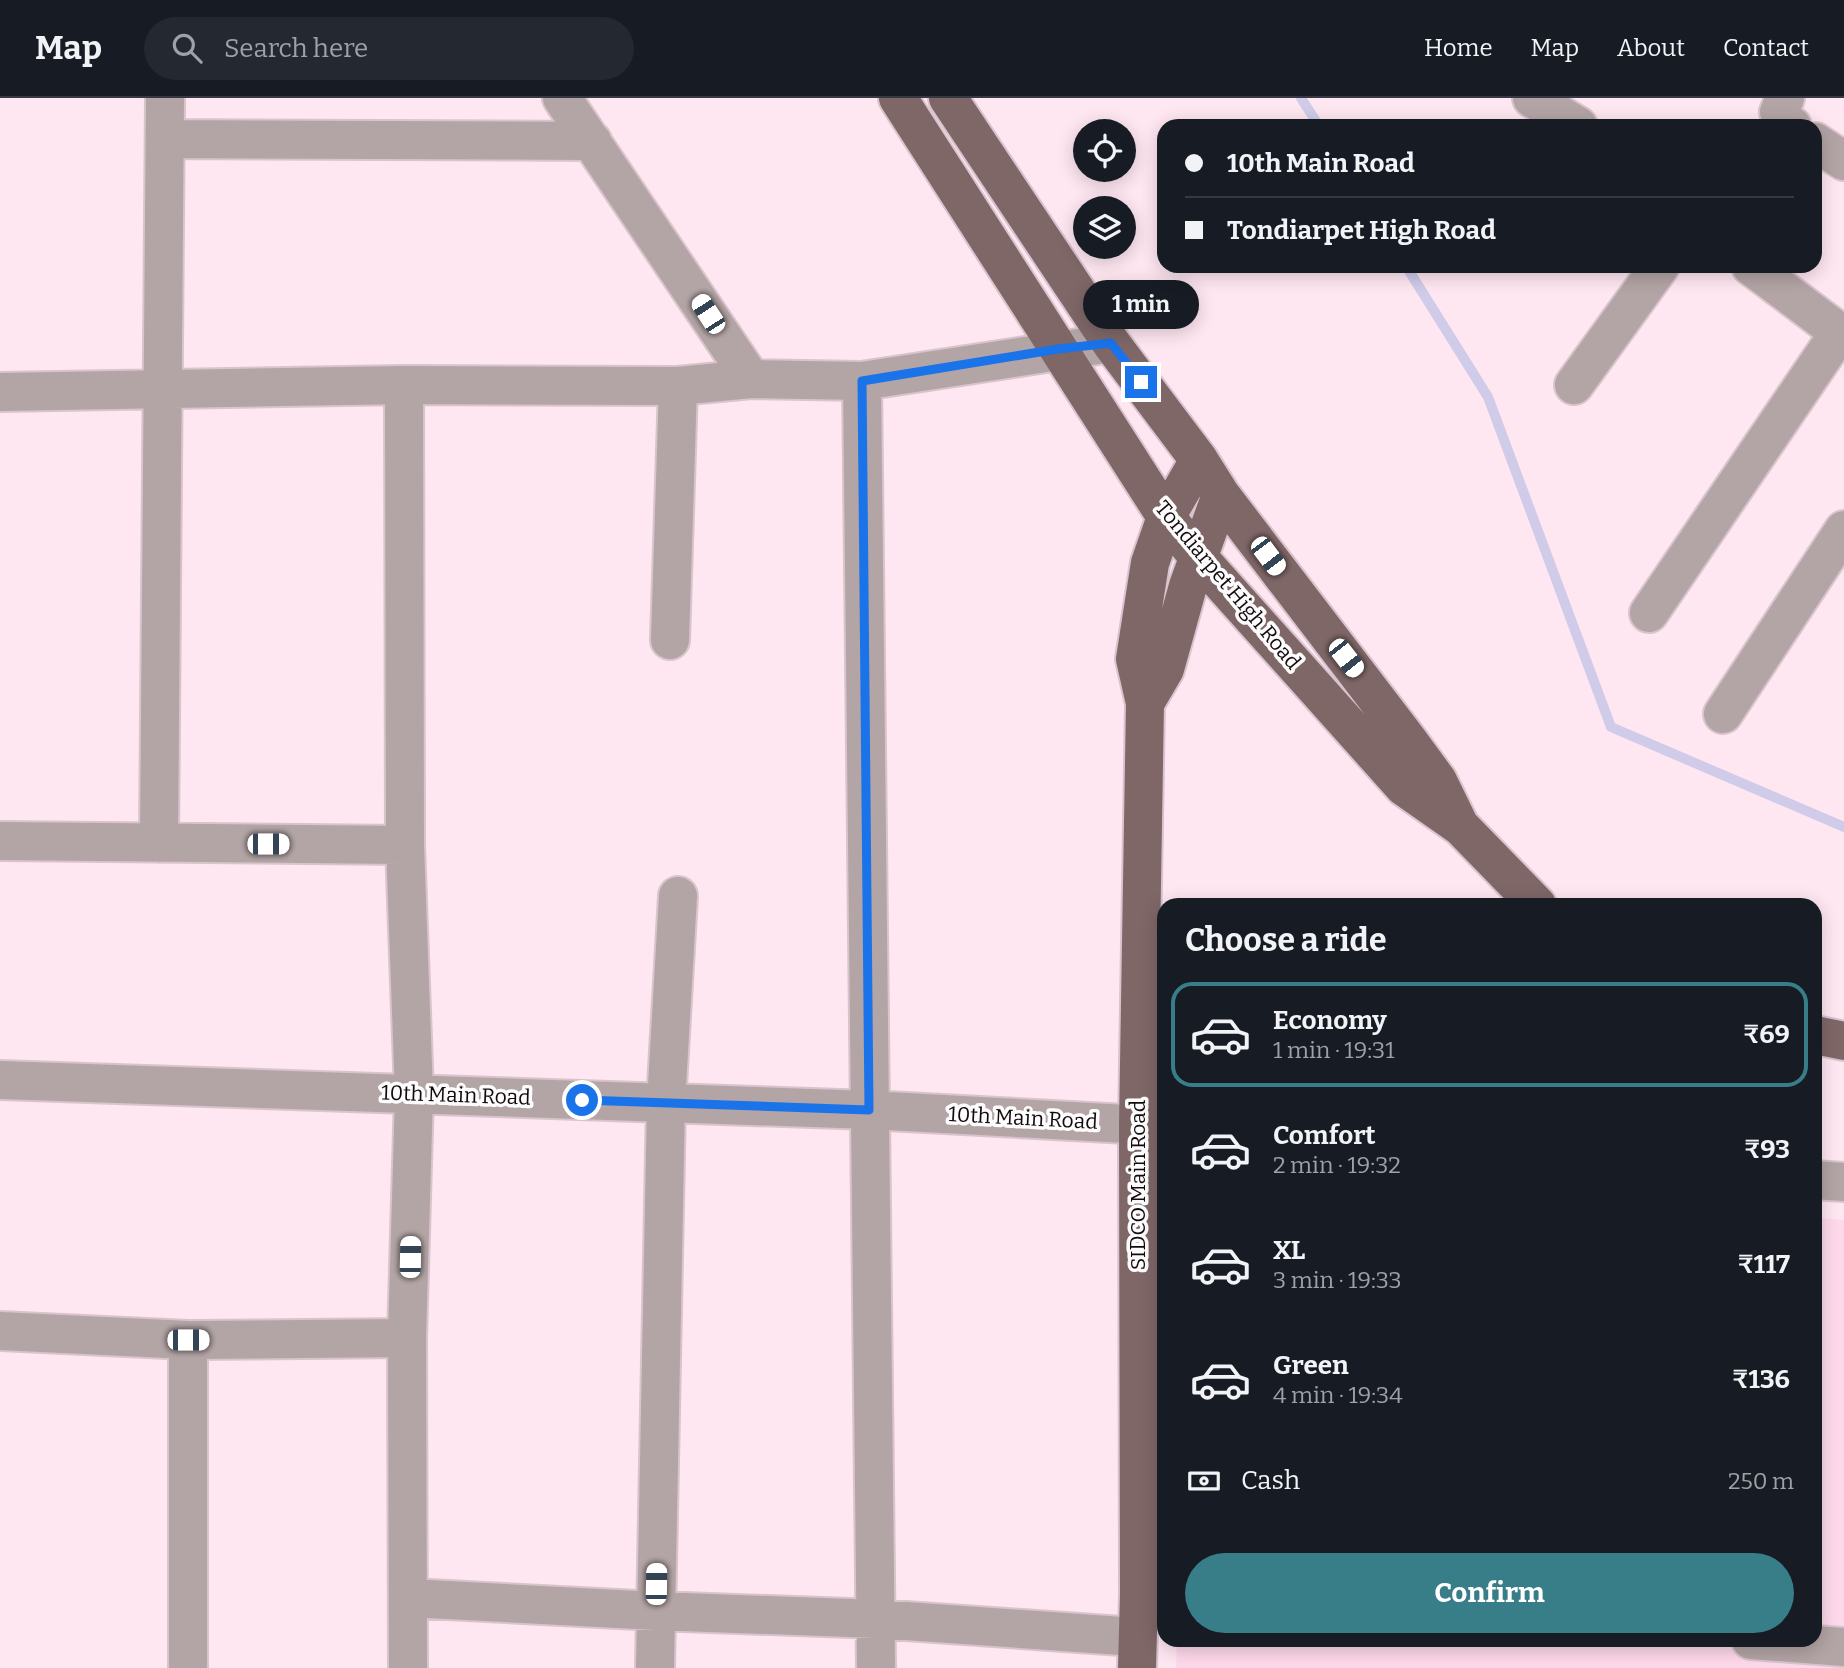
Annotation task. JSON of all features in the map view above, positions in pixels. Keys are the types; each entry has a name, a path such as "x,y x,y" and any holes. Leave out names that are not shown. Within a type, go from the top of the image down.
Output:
{"main road":[{"name":"Tondiarpet High Road","path":"898,98 1166,517 1199,558 1404,787 1461,827 1530,898"},
{"name":"Tondiarpet High Road","path":"948,98 1111,343 1199,460 1221,495 1438,781 1461,827"},
{"name":"SIDCO Main Road","path":"1136,1652 1152,1595 1151,1125 1145,703 1135,659 1150,563 1166,517 1199,460"},
{"name":"SIDCO Main Road","path":"1145,703 1165,669 1221,495"},
{"path":"1822,1036 1844,1041"}],"street":[{"path":"159,843 165,98"},
{"path":"562,98 751,379"},
{"path":"1532,98 1569,119"},
{"path":"1583,119 1588,98"},
{"path":"1782,119 1779,112 1786,98"},
{"path":"166,139 592,141"},
{"path":"1822,147 1844,162"},
{"path":"1574,384 1655,273"},
{"path":"1649,613 1842,334 1760,273"},
{"path":"0,392 404,385 678,386 751,379 862,381 1111,343"},
{"path":"862,381 876,1668"},
{"path":"404,385 405,845 414,1094 407,1338 410,1598 408,1668"},
{"path":"670,640 678,386"},
{"path":"1723,714 1844,530"},
{"path":"0,841 405,845"},
{"path":"655,1668 666,1103 678,896"},
{"name":"10th Main Road","path":"0,1080 869,1110 1151,1125"},
{"path":"1822,1180 1844,1182"},
{"path":"0,1331 188,1340 407,1338"},
{"path":"188,1340 188,1668"},
{"path":"410,1598 877,1619 1136,1652"},
{"path":"1822,1645 1844,1647"}],"shaded area":[{"path":"1822,1218 1844,1220 1844,1668 1176,1668 1177,1647 1822,1647"}],"waterway":[{"path":"1301,98 1314,119"},
{"path":"1410,273 1488,397 1611,727 1844,827"}],"route":[{"path":"582,1100 869,1110 862,381 1111,343 1141,382"}]}
